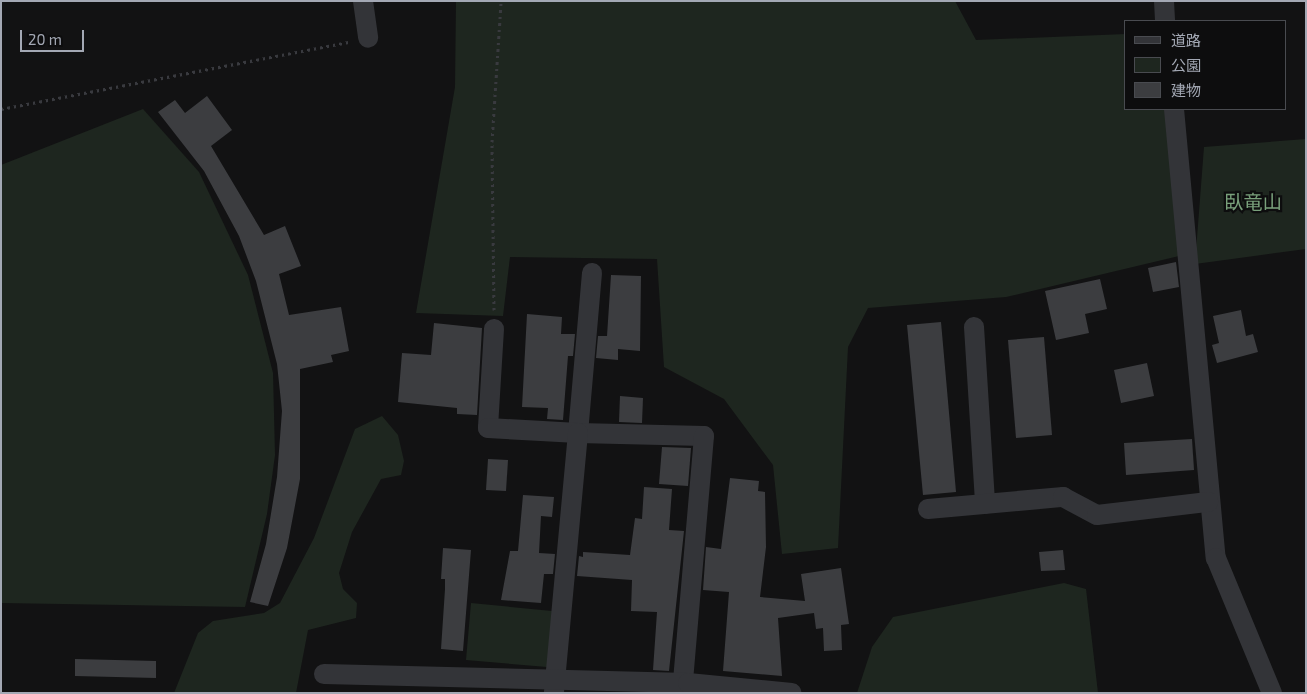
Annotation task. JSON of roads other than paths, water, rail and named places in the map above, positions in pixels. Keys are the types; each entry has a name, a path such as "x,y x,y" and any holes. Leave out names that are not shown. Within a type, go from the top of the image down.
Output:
{"street":[{"path":"363,1 368,38"},
{"path":"1164,1 1165,20"},
{"path":"1174,110 1208,502 1216,558 1272,693"},
{"path":"554,685 592,273"},
{"path":"974,328 985,504"},
{"path":"494,329 488,428 578,433 704,436 686,686"},
{"path":"928,509 1063,497 1097,515 1208,502"},
{"path":"324,674 429,684 686,686 792,693"}],"park label":[{"name":"臥竜山","path":"1253,202"}]}
